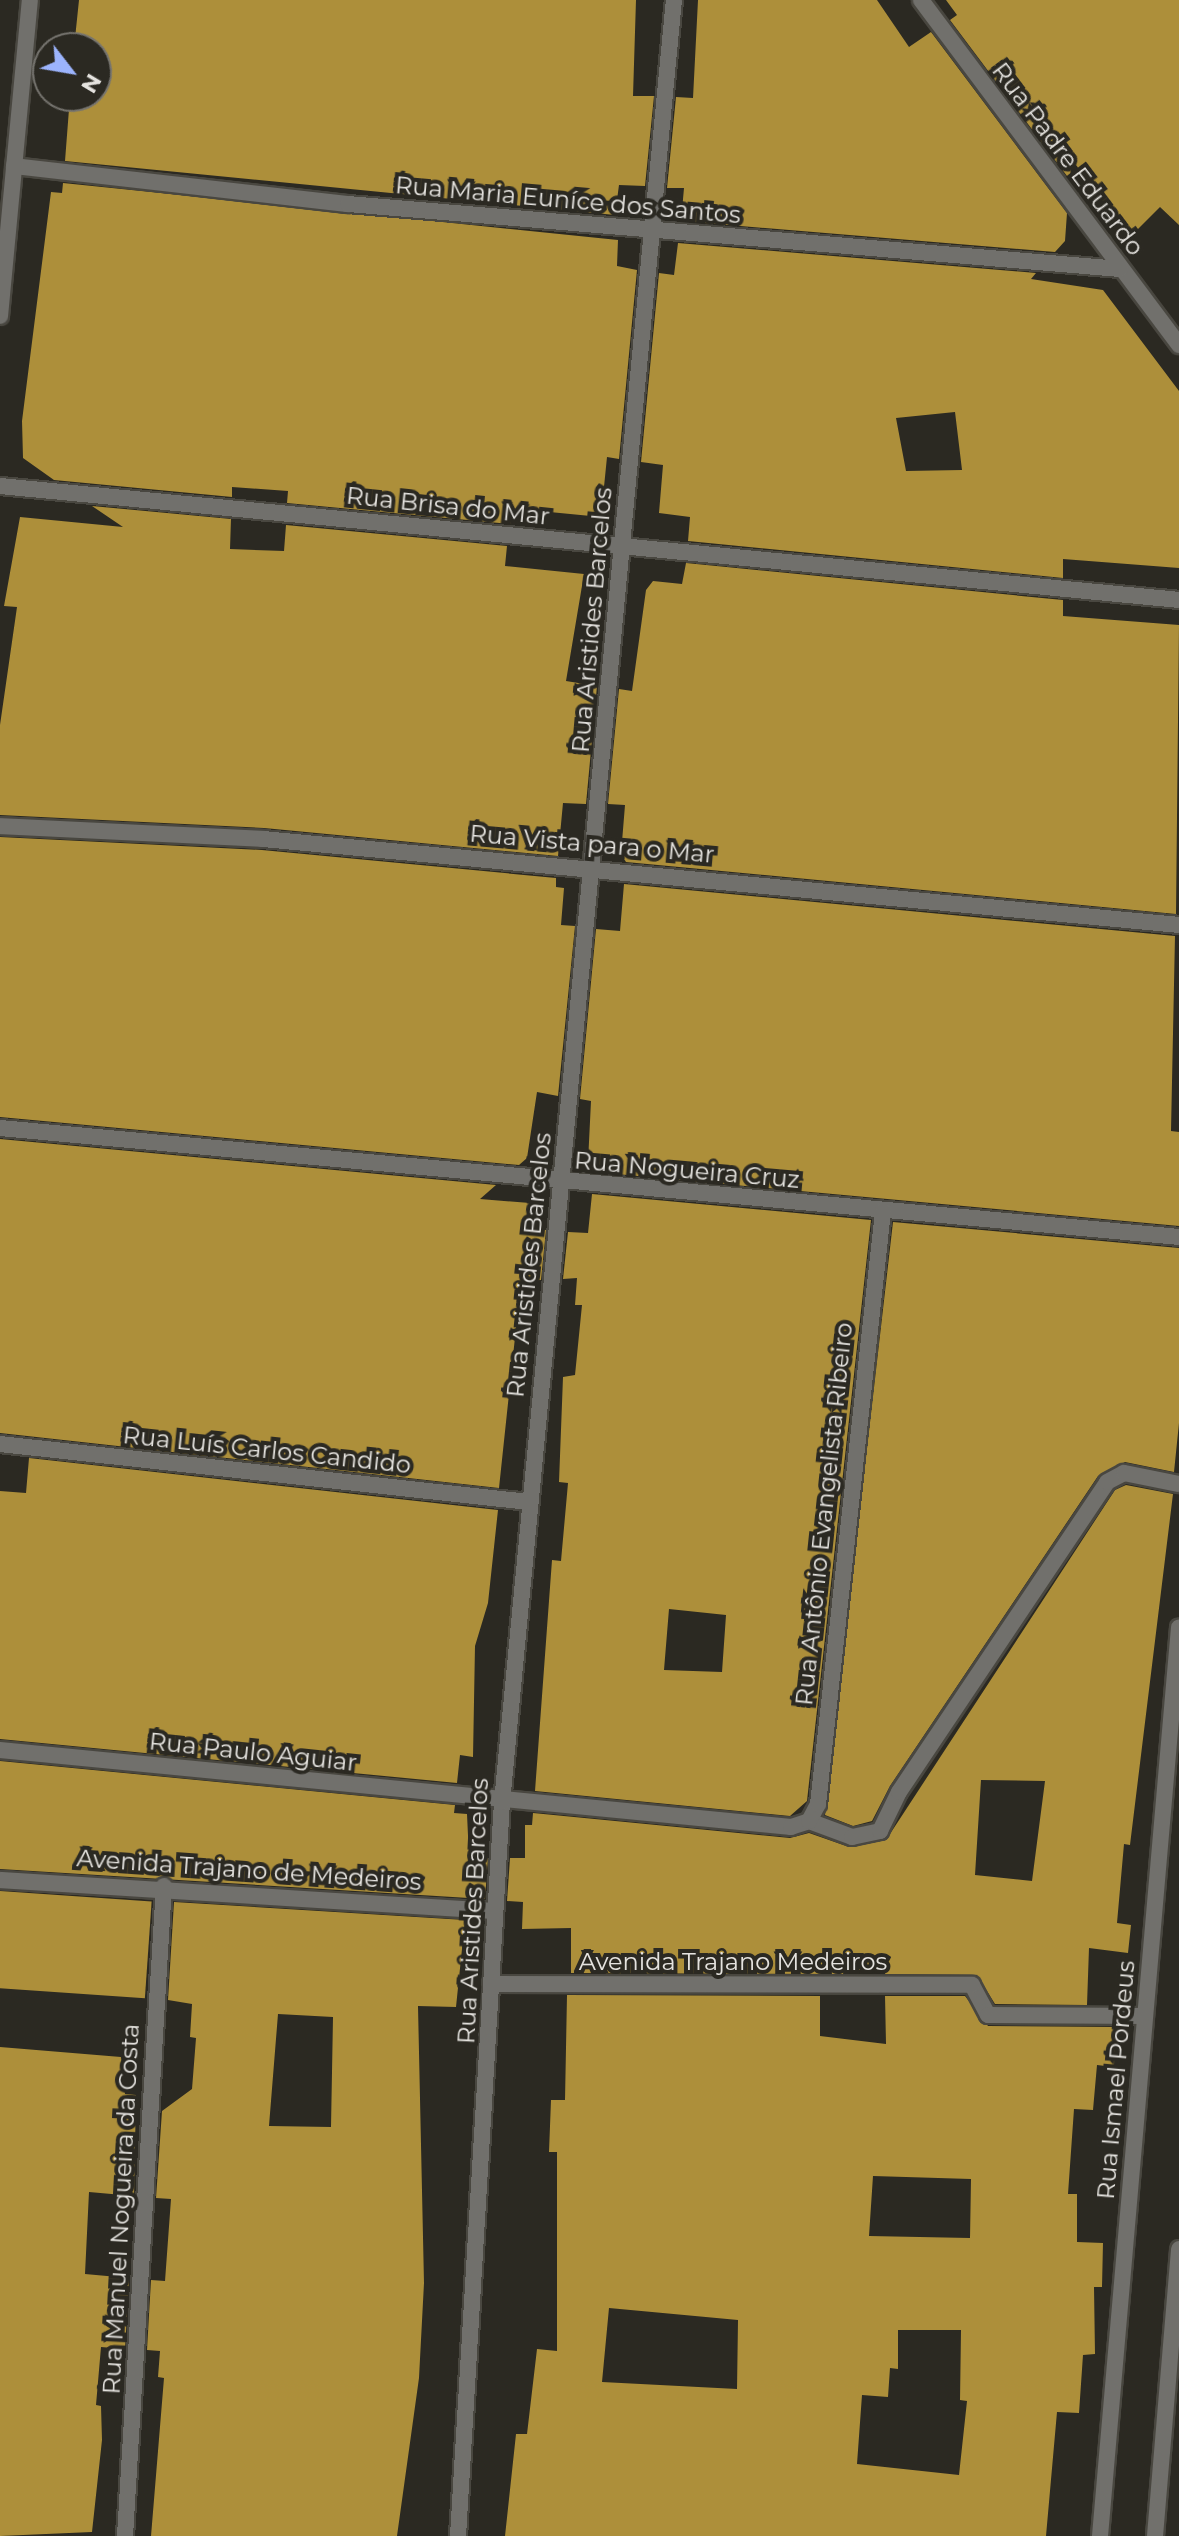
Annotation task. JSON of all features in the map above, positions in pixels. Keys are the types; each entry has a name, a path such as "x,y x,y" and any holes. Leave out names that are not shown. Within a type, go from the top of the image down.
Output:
{"street":[{"path":"0,316 30,0"},
{"name":"Rua Aristides Barcelos","path":"458,2536 494,1984 494,1911 502,1802 674,0"},
{"name":"Rua Padre Eduardo","path":"921,0 1179,345"},
{"name":"Rua Maria Euníce dos Santos","path":"14,166 650,232 1120,269"},
{"name":"Rua Brisa do Mar","path":"0,486 1179,600"},
{"name":"Rua Vista para o Mar","path":"0,826 263,839 592,867 1179,925"},
{"name":"Rua Nogueira Cruz","path":"0,1128 561,1184 1179,1237"},
{"name":"Rua Antônio Evangelista Ribeiro","path":"809,1821 818,1804 830,1646 883,1211"},
{"name":"Rua Luís Carlos Candido","path":"0,1444 529,1502"},
{"path":"809,1821 852,1837 880,1831 899,1792 1107,1482 1124,1473 1179,1484"},
{"name":"Rua Ismael Pordeus","path":"1100,2536 1179,1627"},
{"name":"Rua Paulo Aguiar","path":"0,1750 502,1802 791,1827 809,1821"},
{"name":"Avenida Trajano de Medeiros","path":"0,1880 164,1886 494,1911"},
{"name":"Rua Manuel Nogueira da Costa","path":"125,2536 164,1886"},
{"name":"Avenida Trajano Medeiros","path":"494,1984 972,1985 988,2015 1145,2016"},
{"path":"1155,2536 1179,2249"}],"building":[{"path":"79,0 636,0 633,96 654,96 645,186 619,185 615,215 65,161 69,112 112,112 112,32 76,32"},
{"path":"698,0 877,0 909,47 931,32 1067,213 1065,241 1055,252 681,221 684,188 667,188 676,97 693,98"},
{"path":"946,0 1179,0 1179,225 1160,207 1131,236 1071,162 1070,180 950,20 957,15"},
{"path":"63,183 618,240 617,266 637,270 619,459 607,457 601,517 529,510 512,512 510,524 287,503 288,491 232,487 232,497 54,480 23,458 22,421 51,192 62,193"},
{"path":"678,243 1036,273 1031,279 1103,290 1179,391 1179,568 1063,559 1063,578 688,541 690,517 659,513 663,465 641,462 659,273 674,275","holes":["955,412 962,470 906,471 896,418"]},
{"path":"92,506 231,519 230,549 284,551 286,525 507,546 505,566 584,574 566,681 597,686 586,804 563,803 558,856 264,828 0,815 0,725 17,607 4,606 20,517 123,527"},
{"path":"686,563 1063,600 1063,616 1179,625 1176,914 626,862 621,854 625,805 608,804 619,689 632,691 646,590 653,581 682,584"},
{"path":"0,837 262,850 556,878 556,887 564,888 561,925 575,926 558,1096 537,1092 527,1158 519,1165 0,1117"},
{"path":"624,884 1175,936 1171,1131 1179,1132 1179,1226 595,1172 596,1163 588,1162 591,1101 580,1099 596,929 620,931"},
{"path":"0,1139 496,1185 480,1199 530,1203 528,1228 546,1230 541,1280 521,1281 499,1488 0,1433"},
{"path":"592,1194 871,1220 807,1801 790,1816 535,1791 552,1560 561,1561 568,1483 559,1482 563,1377 575,1375 582,1305 575,1305 577,1278 563,1279 568,1232 588,1233","holes":["669,1609 726,1615 722,1672 664,1670"]},
{"path":"893,1222 1179,1248 1179,1423 1174,1472 1125,1462 1098,1476 890,1786 872,1821 853,1826 825,1815"},
{"path":"29,1458 498,1510 488,1603 475,1646 473,1757 460,1755 457,1783 0,1739 0,1491 26,1493"},
{"path":"1126,1485 1173,1494 1130,1845 1124,1844 1117,1923 1131,1925 1128,1953 1089,1948 1087,2005 995,2004 977,1975 885,1974 885,1963 843,1974 571,1973 571,1928 522,1929 523,1902 507,1901 510,1858 525,1858 525,1825 532,1825 533,1813 790,1838 809,1833 849,1847 886,1840 1115,1490","holes":["981,1780 1045,1781 1032,1881 975,1875"]},
{"path":"0,1761 455,1805 454,1813 467,1814 469,1857 488,1857 485,1899 0,1869"},
{"path":"0,1891 152,1902 145,1998 0,1988"},
{"path":"174,1902 465,1920 456,2007 418,2006 424,2283 419,2378 397,2536 151,2536 164,2378 158,2377 160,2351 147,2350 151,2280 165,2281 171,2199 156,2198 162,2111 192,2089 196,2038 190,2037 192,2004 168,2000","holes":["278,2014 333,2017 331,2127 269,2126"]},
{"path":"567,1995 820,1996 820,2036 886,2044 885,1996 965,1996 988,2026 1116,2027 1114,2067 1097,2065 1093,2110 1074,2109 1068,2194 1077,2194 1077,2242 1103,2243 1102,2287 1094,2287 1095,2354 1083,2355 1079,2413 1057,2412 1046,2536 505,2536 516,2434 527,2434 537,2349 557,2351 557,2152 549,2152 551,2100 565,2100","holes":["873,2176 971,2179 970,2238 869,2236","609,2308 738,2320 737,2389 602,2382","898,2330 961,2330 960,2400 967,2401 959,2475 857,2464 862,2395 888,2397 890,2368 898,2369"]},
{"path":"0,2047 121,2057 125,2094 136,2095 134,2196 89,2192 85,2274 129,2278 125,2349 101,2347 96,2405 101,2406 102,2440 92,2532 0,2536"}]}
